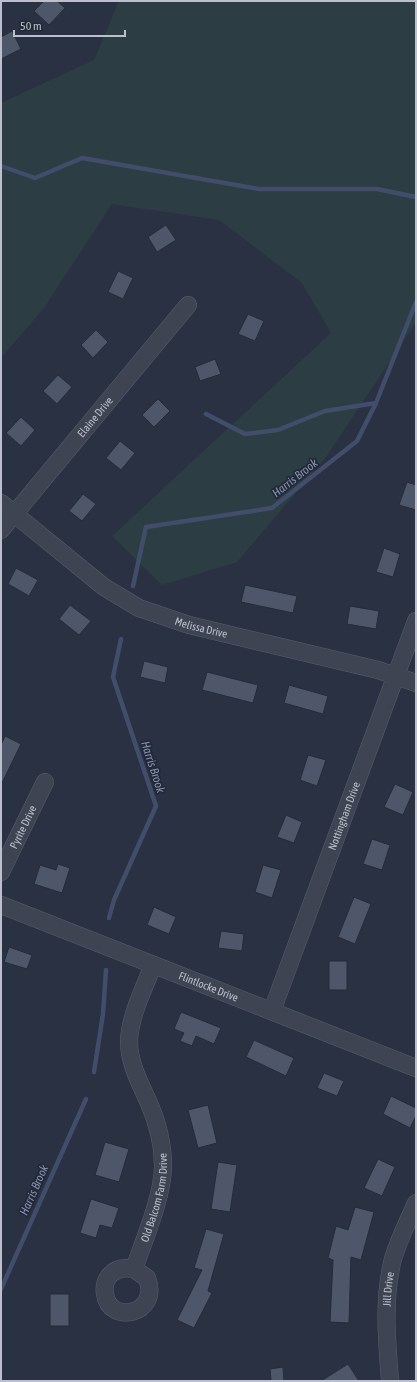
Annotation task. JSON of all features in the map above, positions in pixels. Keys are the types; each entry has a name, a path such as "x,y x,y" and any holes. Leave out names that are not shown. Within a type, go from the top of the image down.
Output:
{"street":[{"name":"Elaine Drive","path":"1,530 188,305"},
{"name":"Melissa Drive","path":"1,503 104,587 139,608 189,625 395,675 416,682"},
{"name":"Nottingham Drive","path":"272,1010 416,621"},
{"name":"Pyrite Drive","path":"1,872 45,782"},
{"name":"Flintlocke Drive","path":"1,905 272,1010 416,1068"},
{"name":"Old Balcom Farm Drive","path":"134,1269 157,1199 163,1168 162,1150 154,1117 135,1074 130,1055 129,1039 132,1023 153,965"},
{"name":"Jill Drive","path":"390,1381 386,1315 389,1279 393,1261 416,1203"}],"shaded area":[{"path":"119,1 416,1 416,322 326,457 237,562 162,585 112,536 331,333 302,283 219,220 112,204 44,308 1,358 1,103 94,60"}],"building":[{"path":"44,1 57,1 65,8 49,25 34,11"},
{"path":"12,31 21,49 1,59 1,37"},
{"path":"166,225 176,240 157,252 148,237"},
{"path":"118,271 133,278 123,299 108,292"},
{"path":"248,314 264,321 255,341 238,334"},
{"path":"96,330 108,342 93,358 81,345"},
{"path":"215,359 221,374 200,381 195,367"},
{"path":"58,375 72,387 57,404 43,391"},
{"path":"158,399 170,411 154,427 142,415"},
{"path":"21,417 35,430 21,446 6,433"},
{"path":"120,441 135,453 121,470 106,458"},
{"path":"407,482 416,485 416,510 399,505"},
{"path":"83,494 96,504 82,521 69,511"},
{"path":"384,548 400,554 393,577 376,572"},
{"path":"16,568 38,580 29,596 8,584"},
{"path":"245,585 297,596 293,613 241,602"},
{"path":"70,605 91,621 79,635 59,619"},
{"path":"350,606 379,611 376,629 347,624"},
{"path":"144,661 168,667 165,683 140,677"},
{"path":"207,672 258,685 253,703 202,690"},
{"path":"289,685 328,696 323,714 284,703"},
{"path":"5,736 21,744 1,785 1,745"},
{"path":"308,755 326,760 317,786 300,780"},
{"path":"395,784 413,792 403,815 384,807"},
{"path":"286,815 302,822 294,843 277,837"},
{"path":"372,839 390,845 382,870 363,864"},
{"path":"58,864 70,868 62,893 34,884 40,865 56,870"},
{"path":"263,865 281,870 272,898 255,892"},
{"path":"354,897 371,904 355,944 338,937"},
{"path":"154,907 176,917 169,934 147,925"},
{"path":"221,931 244,934 242,951 218,948"},
{"path":"9,947 32,955 27,969 4,962"},
{"path":"329,961 347,961 347,990 329,990"},
{"path":"181,1012 221,1028 214,1044 196,1036 192,1046 180,1041 184,1033 174,1029"},
{"path":"254,1040 294,1058 286,1076 246,1057"},
{"path":"324,1073 344,1081 337,1096 317,1088"},
{"path":"391,1096 416,1108 416,1116 410,1128 383,1114"},
{"path":"208,1105 217,1143 198,1148 188,1110"},
{"path":"105,1142 129,1149 119,1182 95,1175"},
{"path":"378,1159 395,1167 382,1196 364,1188"},
{"path":"218,1162 237,1165 230,1212 211,1209"},
{"path":"91,1199 119,1208 112,1228 100,1225 96,1238 80,1233"},
{"path":"355,1207 374,1212 361,1260 351,1257 349,1323 330,1322 333,1260 328,1258 336,1226 348,1230"},
{"path":"206,1229 224,1234 208,1291 212,1293 194,1328 177,1320 202,1270 194,1268"},
{"path":"50,1294 69,1294 69,1326 50,1326"},
{"path":"348,1364 359,1381 321,1381"},
{"path":"283,1367 284,1381 271,1381 270,1369"}],"waterway":[{"path":"1,166 35,178 82,158 259,189 377,189 416,197"},
{"name":"Harris Brook","path":"133,586 146,527 272,508 357,441 376,403 416,302"},
{"path":"206,414 245,434 278,430 325,411 376,403"},
{"name":"Harris Brook","path":"109,918 114,900 156,806 113,677 121,639"},
{"name":"Harris Brook","path":"94,1072 103,1014 106,970"},
{"name":"Harris Brook","path":"1,1289 86,1099"}]}
